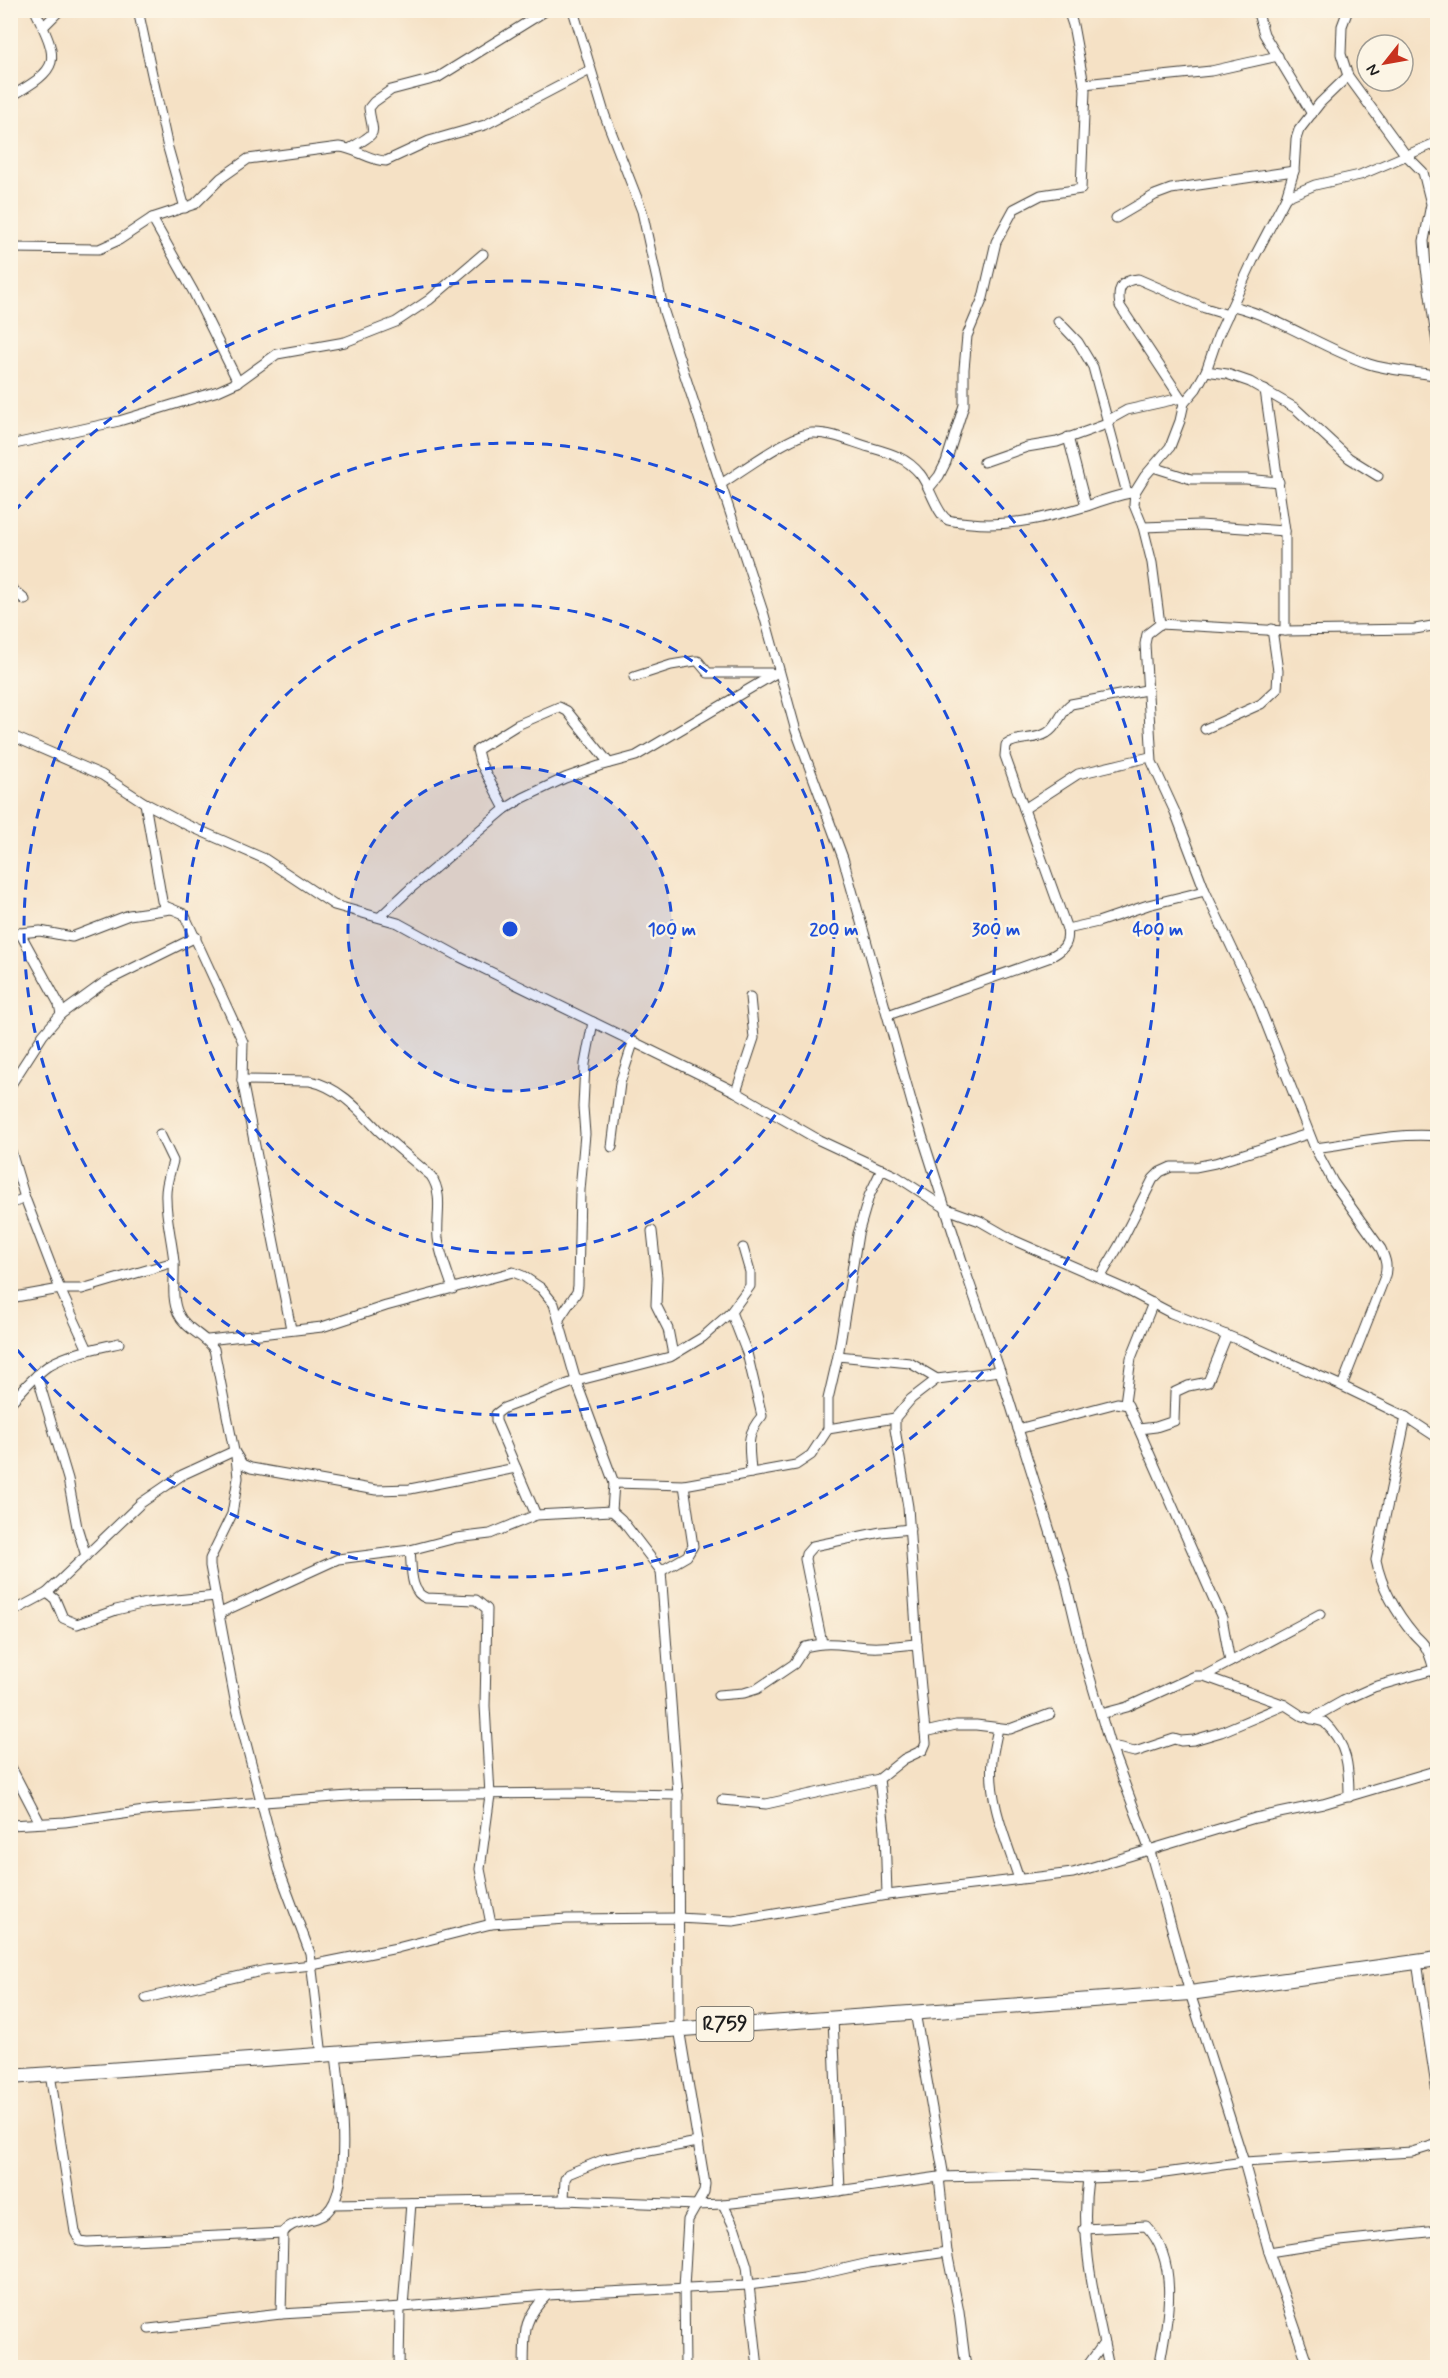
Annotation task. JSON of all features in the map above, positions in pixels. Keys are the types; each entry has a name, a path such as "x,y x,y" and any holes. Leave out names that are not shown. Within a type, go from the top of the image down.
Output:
{"main road":[{"name":"R759","path":"10,2077 1190,1992 1437,1959"}],"street":[{"path":"10,97 39,80 49,69 51,51 35,10"},
{"path":"43,27 60,10"},
{"path":"138,10 168,148 185,208"},
{"path":"351,148 371,135 374,127 369,108 385,94 391,90 437,78 547,10"},
{"path":"573,10 605,116 642,211 664,312 764,615 776,672 849,877 913,1107 1000,1371 1065,1579 1083,1654 1101,1714 1149,1851 1190,1992 1244,2162 1269,2252 1309,2367"},
{"path":"929,488 939,477 946,462 964,405 967,336 983,298 996,242 1014,209 1041,195 1081,189 1084,84 1074,25 1068,10"},
{"path":"1257,10 1264,34 1312,114"},
{"path":"1348,10 1342,26 1341,54 1348,76 1406,154 1424,172 1431,204 1424,241 1437,350"},
{"path":"1084,84 1177,76 1278,57"},
{"path":"10,248 99,249 119,240 152,218 195,204 221,178 249,159 339,147 351,148 380,161 386,161 429,141 485,125 590,70"},
{"path":"984,462 1028,447 1057,442 1107,423 1127,410 1182,400 1196,389 1206,371 1255,256 1286,197 1294,171 1296,139 1299,130 1320,103 1348,76"},
{"path":"1286,197 1315,185 1360,175 1437,142"},
{"path":"1116,218 1171,189 1294,171"},
{"path":"152,218 193,291 238,382"},
{"path":"10,445 119,421 218,391 238,382 277,354 345,342 396,322 429,300 483,254"},
{"path":"721,484 792,440 810,433 827,434 898,455 914,466 925,479 945,519 1013,524 1131,493 1170,447 1180,421 1182,400 1120,306 1118,295 1120,285 1128,279 1138,279 1205,308 1231,310 1271,318 1339,352 1372,365 1437,376"},
{"path":"1058,321 1078,342 1094,367 1107,423 1143,527 1152,563 1160,624"},
{"path":"1206,371 1227,374 1265,390 1295,408 1349,458 1378,476"},
{"path":"1265,390 1285,531 1285,631"},
{"path":"1068,437 1086,506"},
{"path":"1153,467 1191,479 1246,479 1279,482"},
{"path":"1143,527 1200,525 1285,531"},
{"path":"10,587 25,600"},
{"path":"1342,1386 1387,1269 1381,1249 1334,1182 1308,1134 1258,1004 1205,891 1175,812 1150,758 1145,644 1147,634 1160,624 1285,631 1415,629 1437,625"},
{"path":"1205,729 1262,704 1277,689 1278,671 1272,629"},
{"path":"634,677 671,665 695,661 698,661 708,673 776,672"},
{"path":"380,917 505,809 565,778 636,756 776,672"},
{"path":"888,1016 1057,954 1067,944 1068,929 1005,756 1009,742 1046,734 1071,704 1146,690"},
{"path":"505,809 477,752 517,725 556,707 567,711 609,763"},
{"path":"10,735 102,775 145,803 187,825 266,859 334,905 398,923 460,957 736,1092 819,1140 882,1169 947,1209 980,1221 1013,1240 1342,1386 1406,1418 1437,1438"},
{"path":"1024,809 1078,774 1150,758"},
{"path":"145,803 162,901 165,906 184,914 243,1042 242,1080 291,1329"},
{"path":"1068,929 1205,891"},
{"path":"61,1014 59,1004 15,934 40,932 72,937 129,915 173,909"},
{"path":"10,1086 43,1035 61,1014 105,982 196,937"},
{"path":"736,1092 754,1038 750,997"},
{"path":"559,1319 577,1292 578,1286 580,1190 585,1134 582,1107 585,1064 593,1022"},
{"path":"612,1147 620,1083 633,1043"},
{"path":"242,1080 320,1083 351,1103 431,1176 437,1185 439,1200 438,1238 453,1289"},
{"path":"160,1134 173,1161 166,1186 166,1199 174,1262 174,1297 178,1314 186,1324 208,1340 214,1349 238,1478 232,1514 210,1559 210,1566 236,1705 279,1870 312,1965 322,2056"},
{"path":"1100,1278 1120,1244 1152,1179 1160,1172 1171,1167 1195,1167 1215,1163 1308,1134"},
{"path":"1315,1148 1423,1135 1437,1136"},
{"path":"10,1148 25,1198 60,1289 88,1350"},
{"path":"614,1483 684,1485 796,1465 811,1455 828,1429 828,1399 838,1356 858,1234 869,1196 882,1169"},
{"path":"10,1204 25,1198"},
{"path":"652,1231 657,1277 656,1305 668,1329 673,1355"},
{"path":"536,1515 496,1421 496,1414 504,1407 576,1381 673,1355 703,1337 731,1312 750,1286 750,1272 743,1248"},
{"path":"10,1298 60,1289 82,1289 174,1262"},
{"path":"208,1340 322,1327 387,1306 513,1272 523,1275 541,1288 554,1304 576,1381 614,1483 612,1511"},
{"path":"1152,1303 1131,1358 1125,1403 1131,1410 1222,1618 1230,1662"},
{"path":"731,1312 747,1353 762,1416 751,1429 749,1437 751,1473"},
{"path":"1139,1429 1174,1422 1175,1392 1188,1386 1208,1382 1227,1335"},
{"path":"10,1403 37,1375 52,1364 88,1350 118,1342"},
{"path":"838,1356 910,1363 937,1379"},
{"path":"828,1429 895,1418 911,1399 937,1379 1000,1371"},
{"path":"37,1375 68,1479 77,1527 86,1556"},
{"path":"1018,1429 1117,1403 1125,1403"},
{"path":"722,1800 766,1804 879,1779 904,1759 923,1750 926,1743 910,1529 895,1418"},
{"path":"1406,1418 1376,1560 1378,1573 1391,1600 1426,1647 1437,1688"},
{"path":"235,1454 242,1464 251,1468 376,1490 410,1488 516,1468"},
{"path":"10,1612 47,1593 141,1503 182,1475 235,1454"},
{"path":"661,1571 687,1556 693,1546 684,1485"},
{"path":"220,1613 339,1558 410,1550 456,1538 490,1534 536,1515 612,1511 621,1519 661,1571 678,1795 679,2028 705,2184 704,2192 688,2220 684,2287 685,2367"},
{"path":"822,1642 805,1559 806,1554 813,1546 881,1532 910,1529"},
{"path":"410,1550 415,1589 419,1596 476,1600 486,1609 485,1706 490,1795 480,1869 490,1924"},
{"path":"47,1593 55,1599 63,1618 67,1622 76,1624 116,1610 146,1603 216,1596"},
{"path":"1204,1676 1320,1614"},
{"path":"718,1695 744,1693 757,1689 794,1664 805,1647 822,1642 870,1647 917,1644"},
{"path":"1311,1719 1342,1701 1374,1687 1433,1670"},
{"path":"1101,1714 1127,1707 1196,1676 1204,1676 1285,1705 1302,1716 1320,1720 1328,1726 1345,1753 1349,1765 1349,1797"},
{"path":"1112,1747 1136,1752 1174,1739 1187,1742 1221,1732 1285,1705"},
{"path":"925,1732 956,1725 1010,1729 1050,1714"},
{"path":"998,1728 992,1760 996,1809 1020,1879"},
{"path":"10,1765 39,1821"},
{"path":"146,1998 266,1970 312,1965 397,1948 490,1924 567,1919 678,1918 732,1921 887,1895 1073,1873 1255,1818 1349,1797 1437,1770"},
{"path":"879,1779 885,1830 887,1895"},
{"path":"10,1825 39,1821 65,1822 152,1810 363,1795 575,1793 678,1795"},
{"path":"1417,1962 1437,2098"},
{"path":"915,2012 942,2177 947,2252 959,2312 966,2367"},
{"path":"833,2017 840,2191"},
{"path":"50,2074 75,2232 80,2241 283,2233 292,2224 311,2221 326,2215 334,2204 343,2153 343,2109 336,2055"},
{"path":"564,2200 565,2179 568,2174 605,2159 698,2142"},
{"path":"334,2204 564,2200 723,2204 942,2177 1143,2176 1244,2162 1412,2152 1437,2144"},
{"path":"1088,2178 1084,2229 1094,2305 1109,2367"},
{"path":"399,2367 401,2307 411,2203"},
{"path":"723,2204 735,2229 747,2266 758,2367"},
{"path":"1084,2229 1146,2226 1154,2234 1167,2260 1168,2307 1159,2367"},
{"path":"1269,2252 1340,2241 1437,2231"},
{"path":"281,2314 283,2233"},
{"path":"149,2330 281,2314 547,2295 748,2284 804,2278 869,2263 947,2252"},
{"path":"524,2367 527,2319 534,2307 547,2295"},
{"path":"1086,2367 1104,2343"}]}
